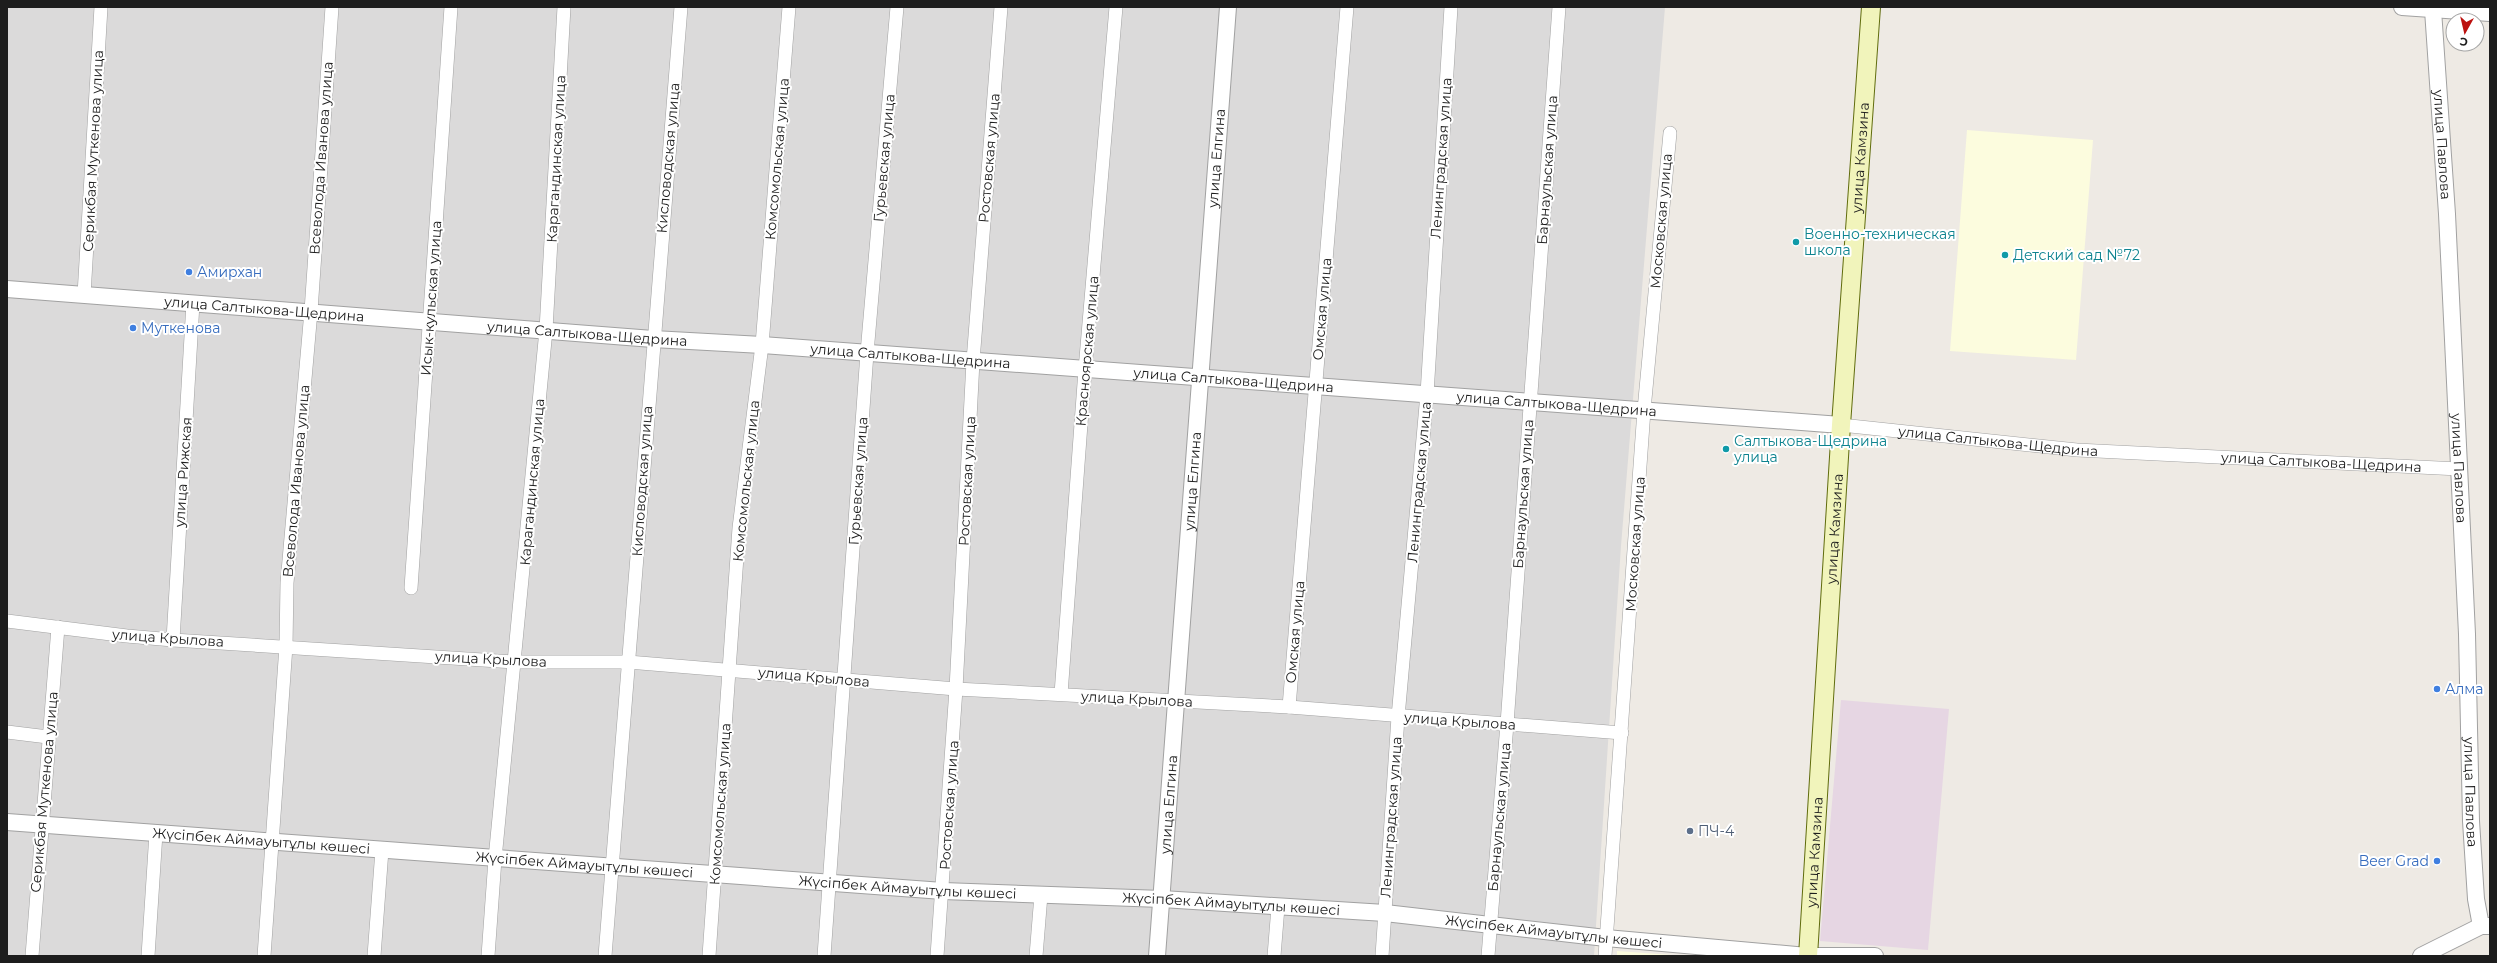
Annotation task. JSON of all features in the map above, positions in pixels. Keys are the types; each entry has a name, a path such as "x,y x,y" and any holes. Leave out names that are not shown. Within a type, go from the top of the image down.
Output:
{"main road":[{"name":"улица Камзина","path":"1808,956 1840,425 1872,7"}],"street":[{"name":"Серикбая Муткенова улица","path":"84,296 101,7"},
{"name":"Всеволода Иванова улица","path":"264,956 286,646 288,583 311,311 332,7"},
{"name":"Исык-кульская улица","path":"411,588 451,7"},
{"name":"Карагандинская улица","path":"488,956 495,859 546,330 564,7"},
{"name":"Кисловодская улица","path":"605,956 653,339 681,7"},
{"name":"Комсомольская улица","path":"709,956 739,528 762,345 789,7"},
{"name":"Гурьевская улица","path":"824,956 867,353 897,7"},
{"name":"Ростовская улица","path":"937,956 943,891 956,689 973,361 1001,7"},
{"name":"Красноярская улица","path":"1062,694 1085,370 1116,7"},
{"name":"улица Елгина","path":"1158,956 1199,378 1228,7"},
{"name":"Омская улица","path":"1289,707 1347,7"},
{"name":"Ленинградская улица","path":"1382,956 1398,717 1427,394 1451,7"},
{"name":"Барнаульская улица","path":"1488,956 1507,724 1559,7"},
{"path":"2402,7 2490,13"},
{"name":"улица Павлова","path":"2433,10 2447,214 2467,634 2472,828 2476,899 2485,926"},
{"name":"Московская улица","path":"1605,956 1644,410 1670,133"},
{"name":"улица Салтыкова-Щедрина","path":"7,289 84,296 311,311 430,322 653,339 762,345 1840,425 2077,450 2459,469"},
{"name":"улица Рижская","path":"172,640 193,303"},
{"name":"улица Крылова","path":"7,621 172,640 286,646 515,662 628,662 729,669 956,689 1289,707 1398,717 1622,733"},
{"name":"Серикбая Муткенова улица","path":"32,956 41,824 58,627"},
{"path":"7,732 48,737"},
{"name":"Жүсіпбек Аймауытұлы көшесі","path":"7,822 612,868 943,891 1162,899 1385,914 1490,924 1606,938 1808,956 1875,956"},
{"path":"148,956 156,833"},
{"path":"374,956 382,850"},
{"path":"1036,956 1041,894"},
{"path":"1274,956 1278,907"},
{"path":"2421,956 2485,926"}],"shaded area":[{"path":"7,7 1665,7 1621,546 1594,956 7,956"},
{"path":"1967,130 2093,140 2076,360 1950,351"},
{"path":"1841,700 1949,709 1928,950 1820,941"},
{"path":"1617,951 1686,956 1617,956"}],"place":[{"name":"Военно-техническая школа","path":"1796,242"},
{"name":"Детский сад №72","path":"2005,255"},
{"name":"Амирхан","path":"189,272"},
{"name":"Муткенова","path":"133,328"},
{"name":"Салтыкова-Щедрина улица","path":"1726,449"},
{"name":"Алма","path":"2437,689"},
{"name":"ПЧ-4","path":"1690,831"},
{"name":"Beer Grad","path":"2437,861"}]}
